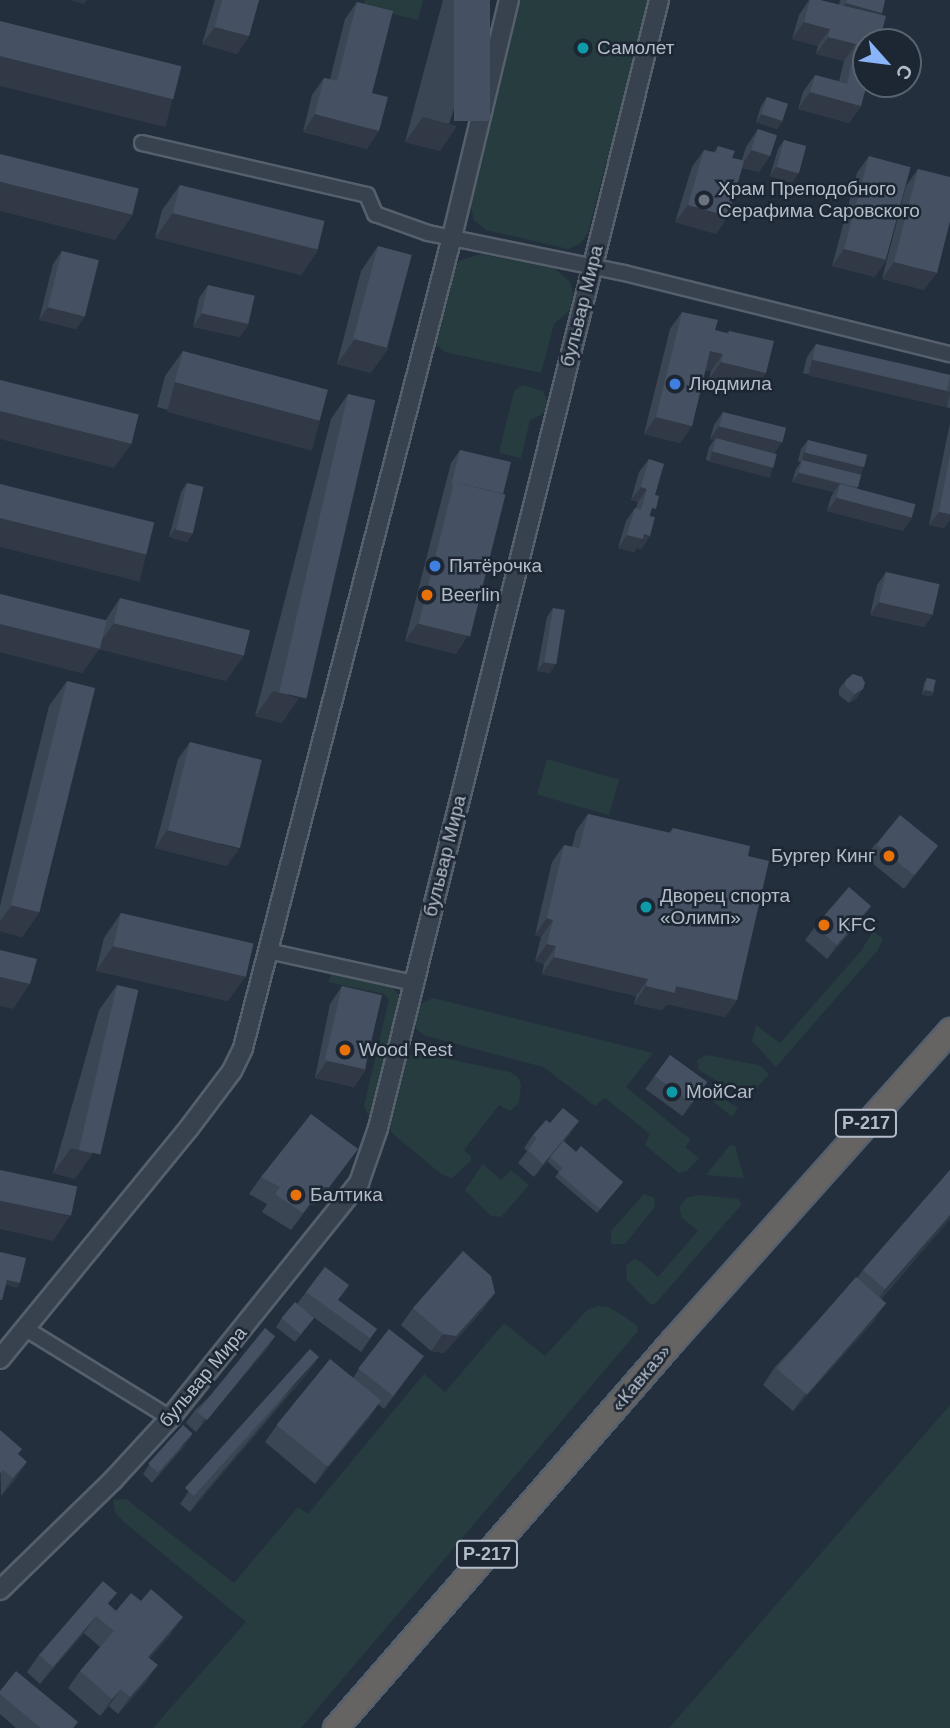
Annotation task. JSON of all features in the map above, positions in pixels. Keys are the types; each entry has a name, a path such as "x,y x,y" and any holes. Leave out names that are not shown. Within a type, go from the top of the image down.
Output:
{"highway":[{"name":"«Кавказ»","path":"335,1728 764,1236 950,1030"}],"street":[{"path":"0,1359 232,1071 251,1024 452,237 509,0"},
{"name":"бульвар Мира","path":"0,1590 113,1480 170,1418 359,1184 371,1153 659,0"},
{"path":"142,143 367,195 375,214 452,237 773,308 950,354"},
{"path":"268,951 413,983"},
{"path":"26,1329 170,1418"}],"green space":[{"path":"365,0 423,0 418,20 363,7"},
{"path":"519,0 648,0 588,233 580,244 568,249 486,230 474,220 470,203"},
{"path":"480,254 554,268 570,282 573,293 570,310 554,324 541,373 445,352 434,343 448,276 459,261"},
{"path":"522,385 543,391 548,403 543,414 530,420 521,458 499,453 514,391"},
{"path":"547,759 619,780 609,815 537,795"},
{"path":"873,931 883,938 878,950 776,1067 752,1041 756,1025 780,1043 861,951"},
{"path":"332,973 390,985 399,995 400,1004 371,1122 364,1106 389,999 384,994 328,982"},
{"path":"433,998 653,1053 626,1087 691,1140 685,1147 699,1158 687,1171 679,1173 645,1145 650,1134 605,1098 595,1106 543,1067 426,1036 417,1030 413,1017 418,1005"},
{"path":"419,1053 510,1072 518,1077 521,1085 519,1103 510,1111 499,1105 464,1150 471,1156 471,1161 452,1178 441,1174 392,1133 390,1127 400,1070 409,1056"},
{"path":"706,1055 759,1065 769,1074 747,1099 699,1070 697,1060"},
{"path":"667,1063 738,1108 732,1117"},
{"path":"730,1145 735,1146 744,1178 706,1175"},
{"path":"483,1164 501,1180 511,1170 529,1185 501,1217 491,1216 465,1190"},
{"path":"644,1194 655,1198 654,1208 625,1244 611,1244 611,1231"},
{"path":"700,1195 738,1199 742,1204 655,1304 650,1304 627,1280 626,1266 634,1259 640,1261 658,1277 698,1231 682,1218 679,1208 686,1198"},
{"path":"598,1306 608,1307 620,1314 637,1325 638,1331 301,1728 153,1728 246,1622 124,1522 115,1512 113,1500 126,1499 234,1583 298,1507 308,1514 424,1374 445,1392 504,1323 545,1356 587,1310"},
{"path":"950,1405 950,1728 669,1728"}],"building":[{"path":"222,0 259,0 249,36 215,27"},
{"path":"454,0 490,0 490,121 454,121"},
{"path":"810,0 886,16 883,28 852,28 852,43 828,37 830,29 804,22"},
{"path":"847,0 885,0 882,13 846,3"},
{"path":"357,2 393,11 372,93 388,97 379,131 315,114 324,78 337,81"},
{"path":"0,21 181,66 173,99 0,56"},
{"path":"852,62 852,98 863,98 861,106 810,92 815,75 847,84"},
{"path":"767,97 788,104 782,121 761,114"},
{"path":"758,129 777,135 770,156 751,150"},
{"path":"784,140 806,146 799,173 777,167"},
{"path":"718,146 735,151 732,158 744,161 728,216 688,205 704,150 716,153"},
{"path":"0,154 139,189 132,215 0,182"},
{"path":"869,156 911,167 886,260 844,249"},
{"path":"918,169 950,177 950,221 937,273 894,262"},
{"path":"180,185 325,221 318,249 173,213"},
{"path":"378,246 412,255 387,348 353,339"},
{"path":"62,251 99,260 85,316 48,307"},
{"path":"208,285 255,296 248,324 201,313"},
{"path":"682,312 718,320 715,330 774,341 766,373 721,362 723,354 710,351 692,426 656,417"},
{"path":"816,344 950,375 947,391 812,360"},
{"path":"183,351 328,390 320,421 175,382"},
{"path":"0,380 139,415 131,444 0,411"},
{"path":"348,394 375,400 306,698 279,692"},
{"path":"723,412 786,428 782,442 719,427"},
{"path":"716,438 777,454 773,468 712,452"},
{"path":"808,440 867,455 864,467 805,453"},
{"path":"460,450 511,462 503,494 454,482 451,486"},
{"path":"950,455 950,514 939,512"},
{"path":"649,459 664,464 655,495 659,496 656,509 652,508 649,516 655,517 650,536 644,534 643,539 627,535 635,508 641,510 647,489 641,487"},
{"path":"802,460 861,475 858,487 799,473"},
{"path":"454,482 505,495 470,636 419,624"},
{"path":"187,483 204,487 193,534 176,530"},
{"path":"0,484 154,522 146,554 0,518"},
{"path":"840,484 915,504 912,518 836,498"},
{"path":"886,572 940,584 933,615 879,602"},
{"path":"0,594 107,621 100,649 0,624"},
{"path":"120,598 250,630 244,656 114,623"},
{"path":"553,608 565,610 556,664 544,662"},
{"path":"853,674 862,677 865,683 863,689 855,694 845,686 846,680"},
{"path":"927,678 936,680 933,692 924,690"},
{"path":"67,681 95,688 39,912 11,905"},
{"path":"190,742 262,760 240,848 168,830"},
{"name":"Дворец спорта «Олимп»","path":"588,814 671,833 673,828 750,846 748,856 769,861 737,1000 676,986 675,993 646,986 648,979 554,957 556,946 547,944 553,920 547,918 564,845 579,848"},
{"path":"900,815 938,846 914,875 876,845"},
{"path":"849,887 871,906 837,945 815,926"},
{"path":"121,913 254,944 246,977 113,946"},
{"path":"0,950 37,959 30,984 0,977"},
{"path":"117,985 138,990 100,1155 79,1150"},
{"path":"342,986 382,995 365,1069 325,1060"},
{"path":"670,1055 707,1082 692,1103 655,1076"},
{"path":"563,1108 579,1121 543,1164 528,1150 537,1138 533,1135 546,1120 550,1123"},
{"path":"311,1114 358,1149 329,1187 322,1187 303,1213 275,1194 280,1187 261,1177"},
{"path":"563,1141 576,1152 581,1146 623,1182 600,1209 558,1173 563,1168 550,1157"},
{"path":"0,1170 77,1186 71,1216 0,1201"},
{"path":"950,1170 950,1215 885,1289 863,1270"},
{"path":"463,1251 491,1276 495,1293 456,1336 443,1334 413,1308"},
{"path":"0,1252 26,1258 20,1283 7,1280 2,1300 0,1300"},
{"path":"325,1267 349,1285 338,1300 377,1329 370,1338 306,1292"},
{"path":"856,1277 886,1303 807,1395 777,1368"},
{"path":"295,1302 314,1318 301,1334 282,1318"},
{"path":"265,1328 275,1336 207,1420 197,1412"},
{"path":"389,1329 424,1356 393,1395 358,1368"},
{"path":"310,1349 319,1357 194,1496 185,1488"},
{"path":"330,1359 381,1401 328,1467 277,1425"},
{"path":"183,1425 193,1434 158,1472 148,1464"},
{"path":"0,1430 22,1449 18,1454 27,1462 13,1478 3,1470 0,1473"},
{"path":"103,1581 117,1593 107,1603 116,1611 131,1593 141,1601 151,1589 183,1617 148,1657 158,1665 130,1697 121,1689 112,1699 80,1671 114,1631 96,1616 53,1667 39,1655"},
{"path":"16,1671 78,1722 73,1728 41,1728 0,1694"}],"place":[{"name":"Самолет","path":"583,48"},
{"name":"Храм Преподобного Серафима Саровского","path":"704,200"},
{"name":"Людмила","path":"675,384"},
{"name":"Пятёрочка","path":"435,566"},
{"name":"Beerlin","path":"427,595"},
{"name":"Бургер Кинг","path":"889,856"},
{"name":"Дворец спорта «Олимп»","path":"646,907"},
{"name":"KFC","path":"824,925"},
{"name":"Wood Rest","path":"345,1050"},
{"name":"МойCar","path":"672,1092"},
{"name":"Балтика","path":"296,1195"}]}
